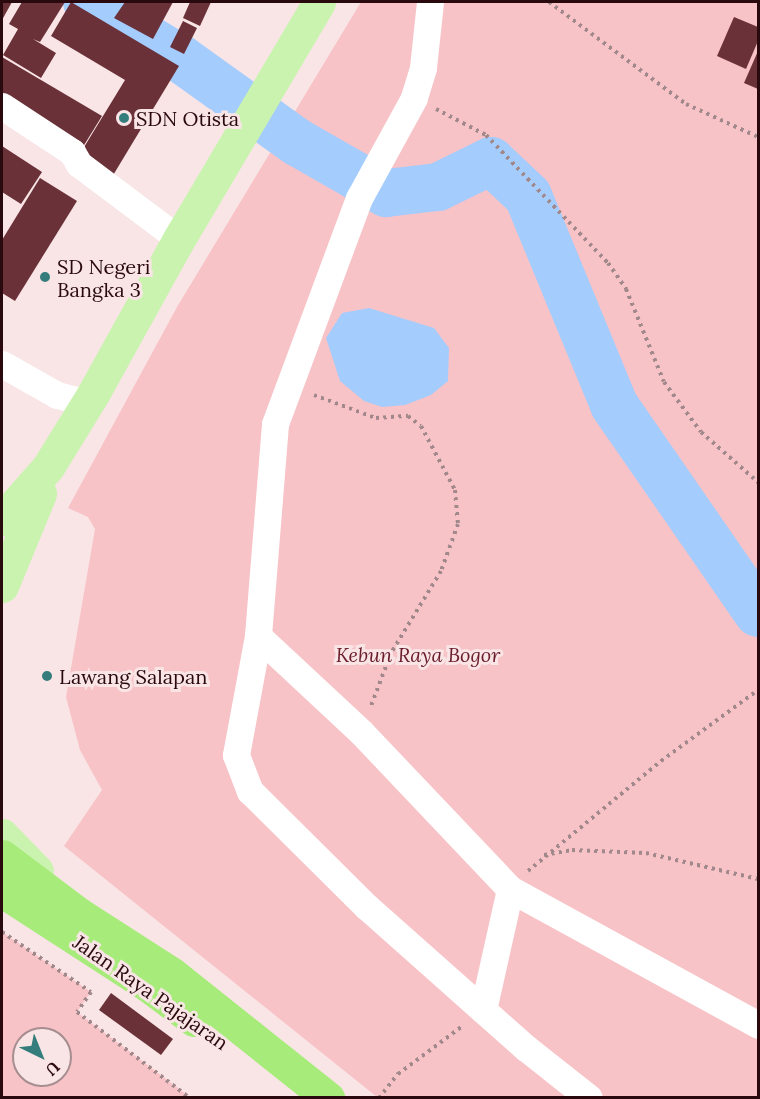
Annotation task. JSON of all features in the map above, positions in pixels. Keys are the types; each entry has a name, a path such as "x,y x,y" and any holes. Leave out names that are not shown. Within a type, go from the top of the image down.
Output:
{"highway":[{"path":"2,856 171,973 328,1098"},
{"name":"Jalan Raya Pajajaran","path":"2,891 147,984 297,1098"},
{"path":"97,923 147,984"}],"main road":[{"path":"2,586 21,532 91,399 179,239 319,2"},
{"path":"2,519 48,467 91,399"},
{"path":"2,835 15,852 97,923"}],"street":[{"path":"430,2 423,68 414,98 359,198 286,386 275,424 258,636 236,755 250,791 367,907 483,1010 589,1098"},
{"path":"2,106 72,152 79,164 179,239"},
{"path":"2,364 57,394 91,399"},
{"path":"258,636 361,732 510,889 759,1025"},
{"path":"483,1010 510,889"}],"path":[{"path":"549,2 686,104 759,137"},
{"path":"414,98 486,135 608,263 626,289 664,382 701,432 759,482"},
{"path":"286,386 376,418 408,416 421,426 455,490 458,524 441,571 391,653 361,732"},
{"path":"510,889 544,855 759,690"},
{"path":"544,855 572,850 646,852 759,879"},
{"path":"2,932 91,992 77,1012 190,1098"},
{"path":"379,1098 398,1074 483,1010"}],"green space":[{"name":"Kebun Raya Bogor","path":"361,2 758,2 758,1097 377,1097 64,846 102,790 80,750 66,697 95,529 88,517 68,508 177,307"},
{"path":"2,932 91,992 77,1012 190,1097 2,1097"}],"water":[{"path":"369,308 434,328 449,348 448,381 431,395 405,405 382,407 364,401 340,381 326,338 342,313"}],"building":[{"path":"2,2 12,2 2,20"},
{"path":"22,2 65,2 40,42 33,39 56,53 41,78 3,55 18,29 9,24"},
{"name":"SDN Otista","path":"71,2 179,66 112,177 78,157 125,80 51,36"},
{"path":"125,2 173,2 153,39 114,18"},
{"path":"190,2 211,2 200,26 183,18"},
{"path":"734,17 758,27 758,41 746,69 717,56"},
{"path":"183,21 197,28 184,54 170,47"},
{"path":"758,51 758,89 744,83"},
{"path":"2,57 102,116 81,150 2,103"},
{"path":"2,146 42,172 21,204 2,192"},
{"path":"40,178 77,201 15,301 2,293 2,240"},
{"path":"111,993 173,1039 161,1055 99,1010"}],"waterway":[{"path":"87,2 181,59 297,142 386,193 438,187 491,161 528,196 614,405 758,613"}],"place":[{"name":"SDN Otista","path":"124,118"},
{"name":"SD Negeri Bangka 3","path":"45,277"},
{"name":"Lawang Salapan","path":"47,676"}]}
